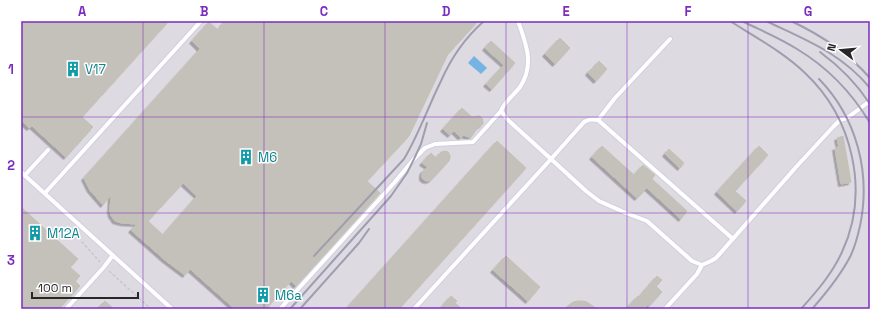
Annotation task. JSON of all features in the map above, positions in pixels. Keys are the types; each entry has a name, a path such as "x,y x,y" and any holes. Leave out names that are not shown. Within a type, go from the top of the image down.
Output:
{"lane":[{"path":"45,193 201,21"},
{"path":"280,309 425,148 435,144 473,142 501,111 526,77 528,53 518,21"},
{"path":"598,120 615,98 670,39"},
{"path":"665,309 697,274 702,265 716,258 833,127 840,120 847,118 870,102"},
{"path":"501,111 508,120 550,159 599,201 647,221 692,260 702,265"},
{"path":"414,309 584,122 590,119 598,120 733,239"},
{"path":"25,176 48,150"},
{"path":"21,172 172,309"},
{"path":"66,309 113,255"}],"path":[{"path":"75,234 104,267 151,309"}],"shaded area":[{"path":"21,21 862,21 870,25 870,309 21,309"}],"water":[{"path":"474,56 487,68 481,74 468,63"}],"building":[{"name":"V17","path":"21,21 169,21 82,117 93,127 66,157 32,126 29,128 21,120"},
{"name":"M6","path":"225,21 478,21 448,54 409,136 367,181 380,193 296,286 291,281 266,309 235,309 190,269 185,275 165,260 131,230 137,224 115,221 110,211 111,195 103,205 90,190 84,178 200,49 192,41 209,22 218,30","holes":["183,183 197,196 163,235 148,221"]},
{"path":"560,38 570,48 555,64 545,54"},
{"path":"491,41 515,63 492,89 486,84 504,65 485,48"},
{"path":"599,61 607,69 596,81 588,73"},
{"path":"462,108 472,117 480,116 483,124 478,127 472,136 469,137 463,135 461,138 454,131 450,135 443,129"},
{"path":"843,136 851,182 841,184 835,148 839,147 837,138"},
{"path":"497,141 526,168 399,309 346,309"},
{"path":"602,146 634,175 643,165 655,175 652,179 687,211 681,219 647,188 637,198 592,157"},
{"path":"759,146 768,155 735,191 746,201 737,211 717,192"},
{"path":"669,149 684,163 680,168 665,154"},
{"path":"445,151 450,155 449,161 431,180 424,180 422,178 422,174 428,167 422,163 431,153 436,158 441,152"},
{"name":"M12A","path":"21,207 78,259 70,267 80,276 75,281 80,286 59,309 21,309"},
{"path":"506,256 540,287 528,301 493,270"},
{"path":"657,276 662,280 656,286 662,292 649,306 648,305 644,309 626,309 638,296 639,297"},
{"path":"451,296 457,301 455,303 462,309 440,309"},
{"path":"105,301 114,309 97,309"},
{"path":"573,302 587,302 597,309 564,309"}],"railway":[{"path":"314,256 404,159 449,64 465,41 484,21"},
{"path":"730,21 788,58 822,91 835,112 845,134 852,157 855,181 855,205 850,229 842,252 834,268 801,309"},
{"path":"742,21 790,45 819,64 847,91 870,123"},
{"path":"766,21 809,41 835,56 847,65 870,88"},
{"path":"791,21 834,45 862,69 870,78"},
{"path":"820,52 847,76 870,104"},
{"path":"812,309 833,283 851,255 860,226 864,186 862,166 852,129 832,94 819,79"},
{"path":"290,309 391,196 407,173 414,159 421,144 427,123"},
{"path":"300,309 359,243 369,229"}],"place":[{"name":"V17","path":"73,69"},
{"name":"M6","path":"246,157"},
{"name":"M12A","path":"35,233"},
{"name":"M6a","path":"263,295"}]}
